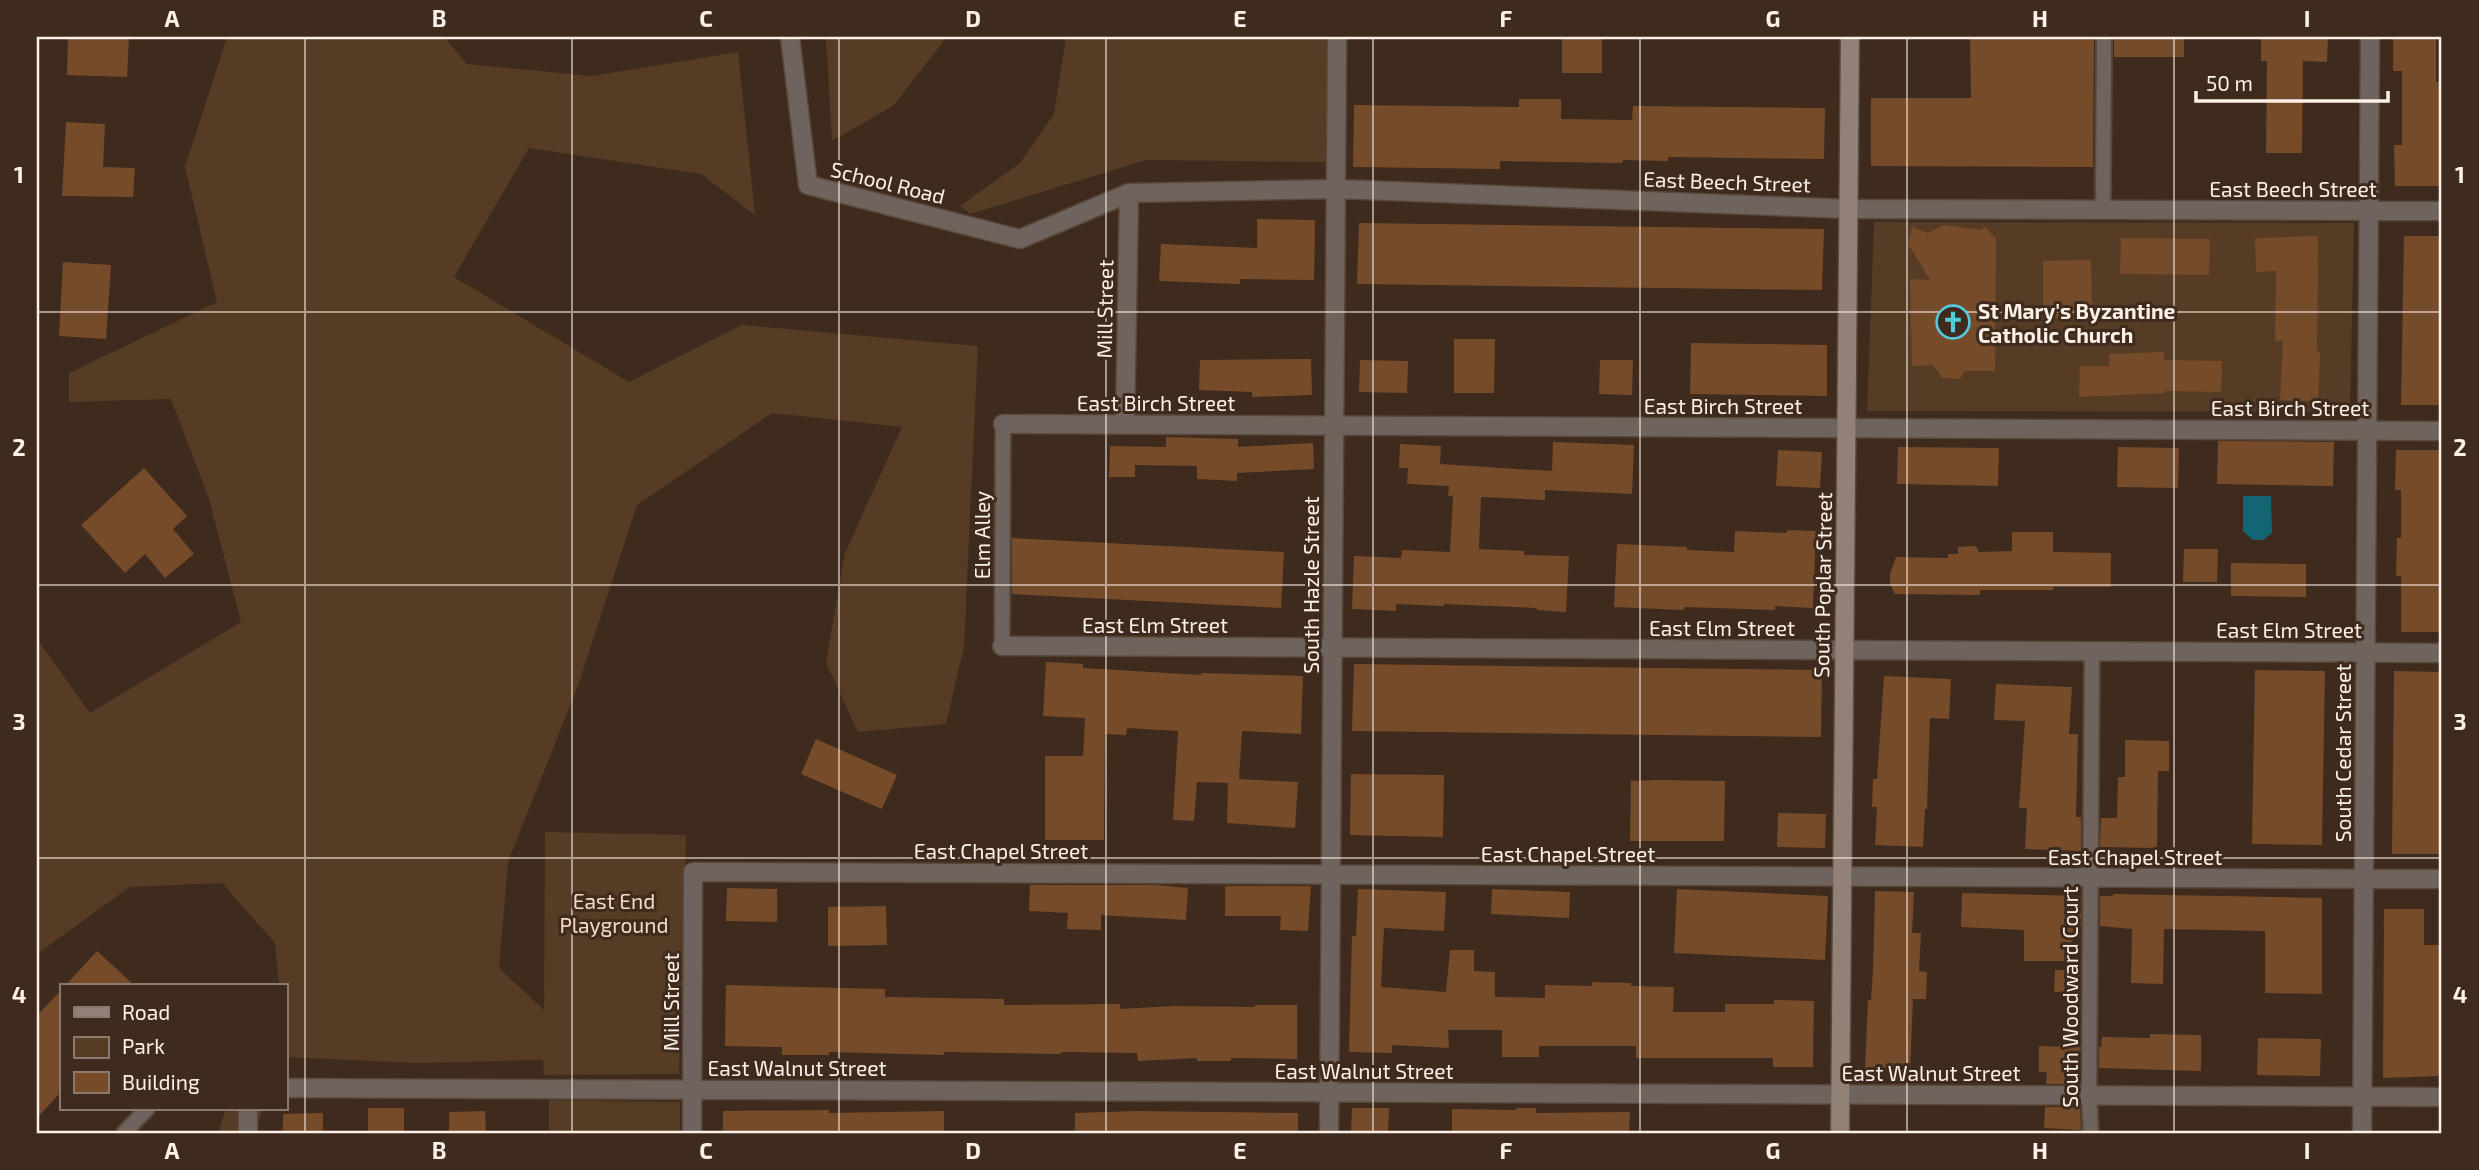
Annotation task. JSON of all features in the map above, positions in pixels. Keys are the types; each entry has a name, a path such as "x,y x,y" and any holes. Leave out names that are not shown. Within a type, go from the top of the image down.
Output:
{"main road":[{"name":"South Poplar Street","path":"1840,1133 1850,37"}],"street":[{"name":"School Road","path":"790,37 808,185 1020,239"},
{"name":"South Hazle Street","path":"1329,1133 1338,189 1337,37"},
{"name":"South Cedar Street","path":"2362,1133 2370,37"},
{"name":"East Beech Street","path":"1020,239 1129,193 1338,189 1849,209 2442,211"},
{"name":"Mill Street","path":"1125,425 1129,193"},
{"name":"East Birch Street","path":"1003,424 2442,431"},
{"name":"East Elm Street","path":"1002,646 2442,653"},
{"name":"Mill Street","path":"692,1133 694,872"},
{"name":"East Chapel Street","path":"694,872 2442,880"},
{"name":"East Walnut Street","path":"287,1088 2442,1097"},
{"path":"248,1110 248,1133"}],"lane":[{"path":"2103,210 2104,37"},
{"name":"Elm Alley","path":"1002,646 1003,424"},
{"name":"South Woodward Court","path":"2091,1133 2092,651"},
{"path":"124,1133 146,1110"}],"green space":[{"name":"East End Playground","path":"227,37 444,37 467,64 592,76 738,52 755,215 701,174 529,148 454,277 629,382 742,325 978,346 964,646 946,724 858,732 826,663 845,553 902,427 772,413 637,505 579,683 508,862 499,968 544,1010 545,832 686,835 679,1074 544,1075 543,1060 416,1063 287,1057 287,984 279,984 275,943 222,883 130,887 37,954 37,639 90,713 241,622 209,499 171,399 69,402 69,373 217,302 185,167"},
{"path":"826,37 947,37 893,106 832,141"},
{"path":"1066,37 1327,37 1327,162 1146,160 970,214 960,206 1020,163 1054,114"},
{"path":"1874,222 2354,223 2350,412 1867,411"},
{"path":"549,1100 680,1102 680,1133 549,1133"},
{"path":"226,1110 263,1110 255,1133 218,1133"}],"water":[{"path":"2243,496 2271,496 2272,533 2263,540 2253,540 2243,531"}],"building":[{"path":"68,37 129,37 127,77 67,75"},
{"path":"1562,37 1602,37 1602,73 1562,73"},
{"path":"1970,37 2094,37 2093,167 1871,166 1871,98 1971,98"},
{"path":"2114,37 2184,37 2184,57 2114,57"},
{"path":"2261,37 2328,37 2327,62 2303,61 2302,153 2266,153 2267,61 2261,61"},
{"path":"2393,37 2436,37 2436,82 2442,82 2442,186 2395,186 2394,145 2402,145 2402,71 2393,71"},
{"path":"1519,99 1561,99 1561,119 1632,120 1633,106 1825,108 1824,159 1668,157 1668,161 1623,160 1622,163 1500,161 1500,169 1353,167 1354,105 1519,107"},
{"path":"66,122 105,124 103,167 135,168 133,197 62,196"},
{"path":"1257,219 1315,220 1314,280 1240,279 1240,284 1159,281 1161,244 1257,248"},
{"path":"1359,223 1824,229 1822,290 1357,284"},
{"name":"St Mary's Byzantine Catholic Church","path":"1944,225 1981,230 1985,227 1996,239 1995,371 1965,371 1960,379 1942,378 1933,365 1912,366 1910,279 1930,280 1908,244 1912,227 1927,233"},
{"path":"2318,236 2318,401 2280,400 2283,341 2275,341 2276,271 2256,272 2255,238"},
{"path":"2404,236 2442,236 2442,405 2401,405"},
{"path":"2121,238 2210,239 2209,275 2120,274"},
{"path":"2091,260 2092,317 2043,318 2043,261"},
{"path":"63,262 111,265 106,339 59,336"},
{"path":"1454,339 1495,339 1494,393 1454,393"},
{"path":"1691,343 1827,345 1827,396 1690,394"},
{"path":"2164,352 2164,360 2222,361 2221,392 2165,391 2079,397 2080,366 2109,366 2109,354"},
{"path":"1311,359 1312,395 1252,397 1252,392 1199,390 1200,360"},
{"path":"1360,360 1408,361 1407,393 1359,392"},
{"path":"1600,360 1633,360 1632,395 1599,394"},
{"path":"1166,437 1238,439 1238,447 1313,443 1314,469 1237,473 1237,481 1197,479 1197,466 1135,465 1135,477 1109,477 1110,446 1166,447"},
{"path":"2218,441 2334,442 2333,486 2217,484"},
{"path":"1553,442 1634,445 1632,494 1545,490 1545,500 1481,497 1479,549 1524,551 1524,555 1569,556 1566,612 1444,604 1396,604 1396,611 1352,609 1354,556 1401,558 1402,550 1450,552 1453,496 1448,496 1449,486 1407,484 1408,468 1399,468 1400,444 1441,446 1440,464 1552,471"},
{"path":"1898,447 1999,448 1998,486 1897,484"},
{"path":"2118,447 2179,448 2178,488 2117,487"},
{"path":"1778,450 1822,452 1820,488 1776,486"},
{"path":"2396,450 2442,450 2442,632 2401,632 2401,576 2396,576 2397,538 2401,538 2401,490 2395,490"},
{"path":"144,468 187,516 173,529 194,554 165,578 145,554 125,573 81,525"},
{"path":"1787,530 1816,531 1813,608 1775,606 1775,610 1685,607 1684,610 1614,607 1617,544 1734,552 1735,531 1787,533"},
{"path":"2012,532 2053,532 2053,552 2111,553 2111,587 1980,590 1980,595 1895,594 1890,584 1890,574 1896,557 1948,558 1948,554 1958,554 1958,547 1976,546 1979,552 2012,551"},
{"path":"1012,538 1284,552 1281,608 1012,594"},
{"path":"2184,549 2218,549 2217,582 2183,582"},
{"path":"2231,563 2306,564 2306,597 2231,596"},
{"path":"1046,662 1083,664 1083,668 1201,675 1303,676 1301,734 1242,731 1239,779 1298,782 1295,828 1227,823 1228,783 1197,782 1194,821 1173,820 1178,731 1127,728 1126,735 1105,734 1104,840 1045,840 1045,756 1083,756 1085,718 1043,716"},
{"path":"1354,664 1822,670 1821,737 1352,731"},
{"path":"2255,670 2325,671 2322,845 2252,844"},
{"path":"2394,671 2442,672 2442,854 2392,854"},
{"path":"1884,676 1951,679 1949,719 1930,718 1923,847 1875,845 1877,807 1872,807 1873,779 1877,779"},
{"path":"1996,684 2072,687 2069,734 2078,734 2076,817 2081,817 2081,851 2025,849 2027,808 2019,808 2025,721 1994,720"},
{"path":"816,739 897,775 882,809 801,774"},
{"path":"2125,740 2169,741 2169,771 2158,771 2157,848 2100,847 2101,818 2117,818 2118,777 2125,777"},
{"path":"1351,774 1444,775 1443,837 1350,835"},
{"path":"1631,781 1725,781 1724,841 1630,841"},
{"path":"1778,813 1826,814 1825,848 1777,847"},
{"path":"1030,885 1156,885 1188,888 1186,920 1101,915 1101,930 1067,929 1068,913 1029,911"},
{"path":"1225,886 1311,886 1308,931 1280,930 1281,916 1225,916"},
{"path":"727,888 777,889 777,922 726,921"},
{"path":"1358,889 1446,892 1444,931 1384,928 1381,987 1446,992 1450,950 1474,950 1474,971 1495,972 1495,997 1545,998 1545,985 1592,986 1592,982 1674,987 1673,1012 1725,1012 1725,1004 1774,1004 1774,1000 1814,1001 1813,1067 1773,1067 1773,1058 1636,1058 1636,1046 1539,1046 1539,1057 1502,1057 1502,1030 1448,1030 1449,1048 1392,1045 1392,1053 1349,1052 1352,936 1356,936"},
{"path":"1492,889 1570,892 1569,918 1491,914"},
{"path":"1677,889 1828,896 1825,960 1674,953"},
{"path":"1875,891 1914,892 1912,933 1921,933 1919,971 1927,972 1926,999 1913,999 1910,1071 1865,1069 1868,1000 1871,1000 1873,969"},
{"path":"1962,893 2081,896 2081,925 2073,925 2072,961 2024,961 2024,930 1961,927"},
{"path":"2113,894 2322,898 2322,994 2265,993 2265,931 2164,929 2163,984 2131,983 2132,929 2100,926 2100,896"},
{"path":"886,906 887,945 828,946 828,907"},
{"path":"2384,909 2424,909 2424,945 2442,945 2442,1076 2383,1078"},
{"path":"97,951 133,984 67,984"},
{"path":"2055,970 2080,970 2080,992 2054,992"},
{"path":"726,985 885,989 885,997 1004,999 1004,1005 1120,1004 1120,1009 1297,1005 1297,1059 1231,1058 1231,1061 1197,1061 1197,1058 1138,1061 1137,1053 1061,1052 944,1052 944,1055 829,1052 829,1055 782,1055 782,1047 725,1046"},
{"path":"60,991 60,1093 37,1118 37,1016"},
{"path":"2150,1034 2201,1035 2201,1071 2099,1068 2102,1037 2150,1038"},
{"path":"2258,1038 2321,1039 2320,1076 2257,1075"},
{"path":"2039,1046 2080,1047 2079,1084 2046,1084 2047,1072 2039,1072"},
{"path":"2045,1107 2080,1107 2081,1130 2044,1128"},
{"path":"368,1108 404,1108 404,1133 368,1133"},
{"path":"1352,1108 1389,1108 1388,1133 1351,1133"},
{"path":"1536,1108 1536,1113 1630,1112 1629,1133 1452,1133 1452,1109"},
{"path":"829,1110 829,1113 944,1111 944,1133 723,1133 723,1111"},
{"path":"485,1111 486,1133 449,1133 449,1112"},
{"path":"323,1113 323,1133 283,1133 283,1114"},
{"path":"1075,1113 1298,1113 1298,1133 1075,1133"}],"place":[{"name":"St Mary's Byzantine Catholic Church","path":"1953,322"}]}
